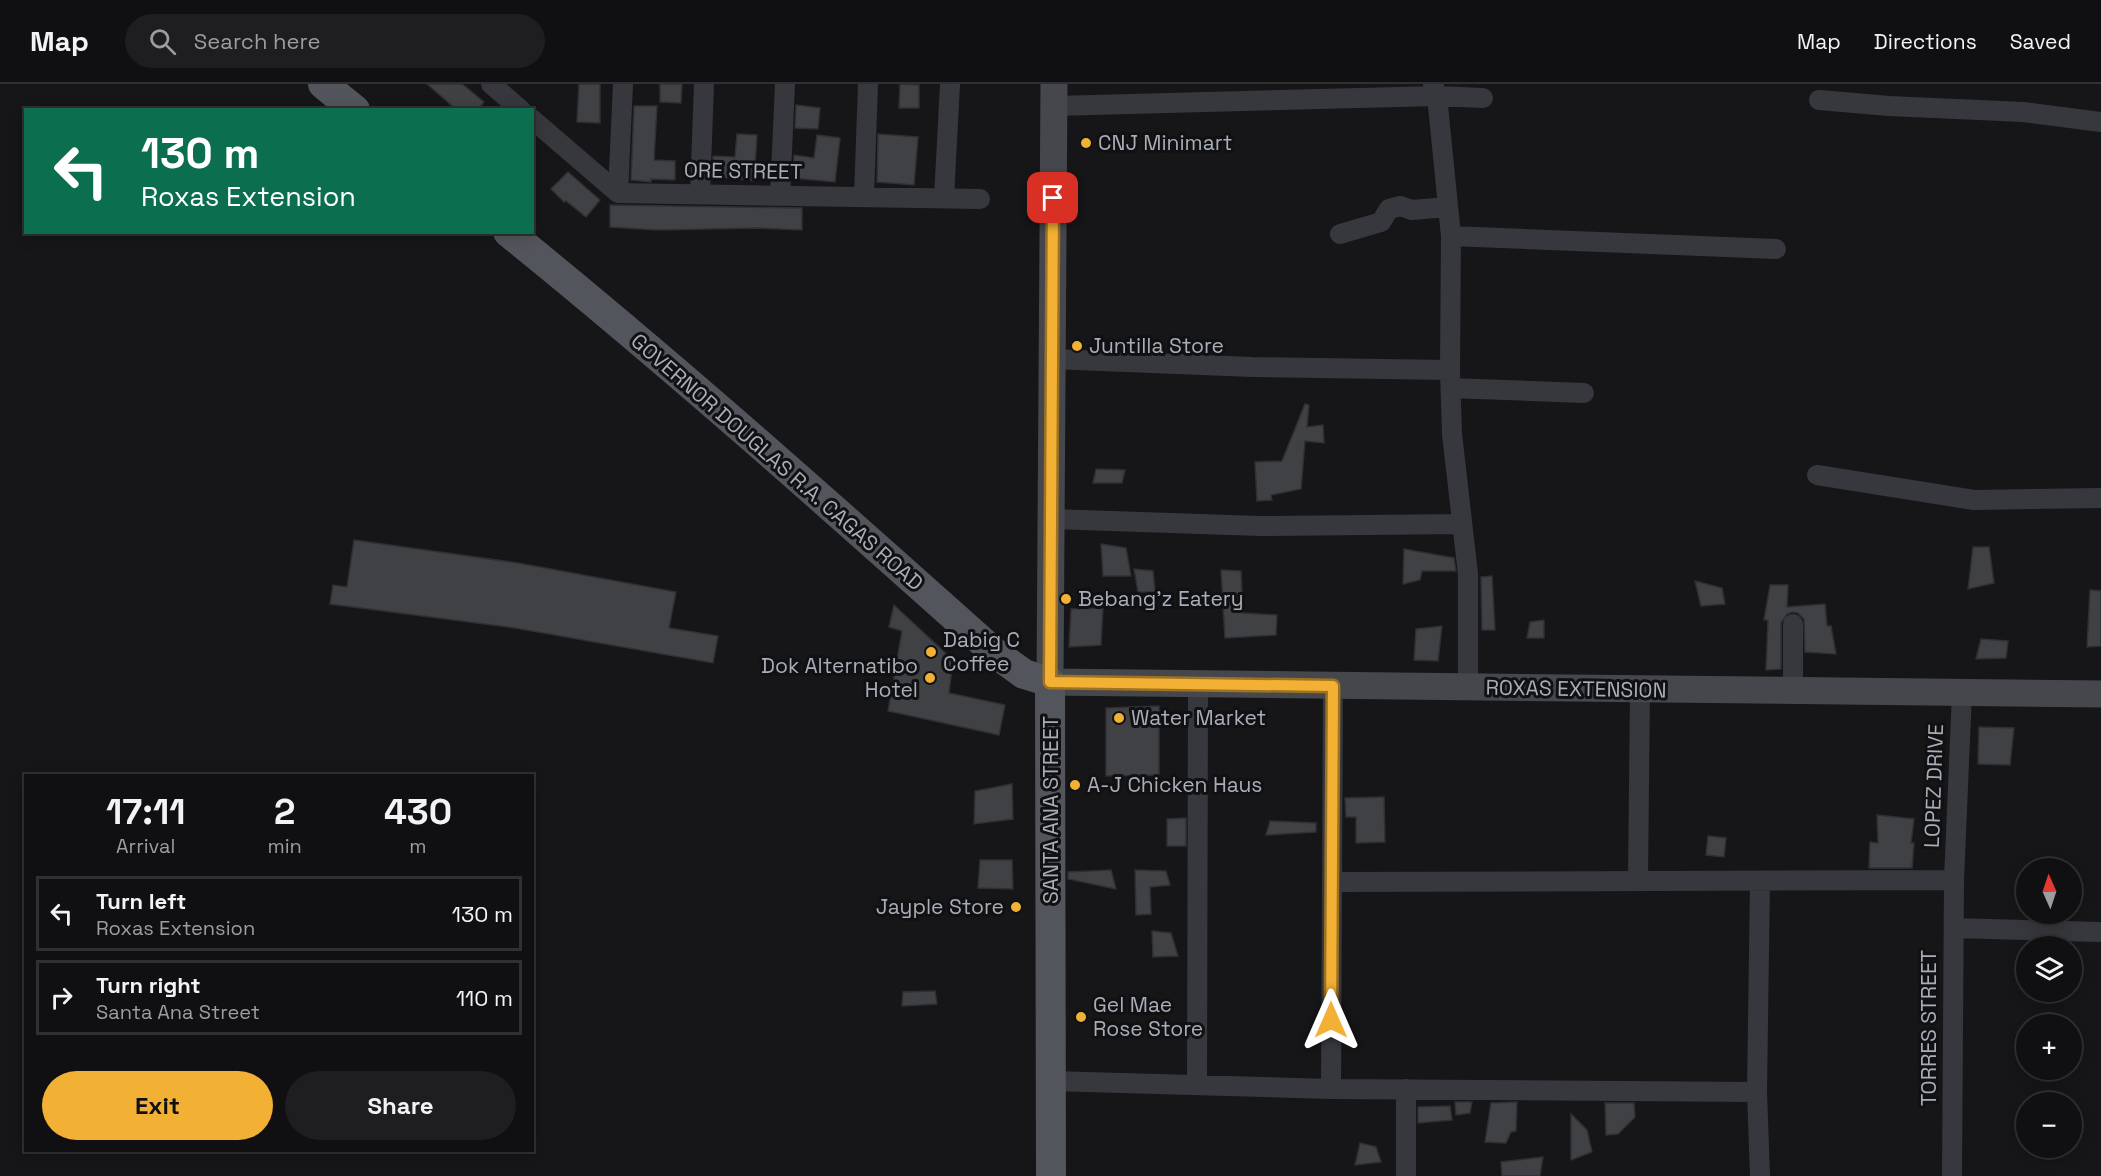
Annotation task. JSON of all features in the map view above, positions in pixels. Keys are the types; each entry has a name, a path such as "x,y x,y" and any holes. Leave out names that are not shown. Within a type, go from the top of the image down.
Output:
{"main road":[{"path":"323,84 353,108"},
{"name":"SANTA ANA STREET","path":"1051,1176 1050,682 1054,95"},
{"name":"GOVERNOR DOUGLAS R.A. CAGAS ROAD","path":"510,234 746,433 995,653 1024,674 1050,682"},
{"name":"ROXAS EXTENSION","path":"1050,682 2101,694"}],"street":[{"path":"491,84 519,108"},
{"path":"618,193 623,84"},
{"path":"700,194 704,84"},
{"path":"780,196 785,84"},
{"path":"864,197 868,84"},
{"path":"944,198 950,84"},
{"path":"1435,90 1451,236 1452,434 1468,574 1468,687"},
{"path":"1054,95 1435,90 1483,98"},
{"path":"1819,100 2023,112 2101,122"},
{"path":"534,121 618,193"},
{"name":"ORE STREET","path":"618,193 980,199"},
{"path":"1340,234 1381,222 1389,209 1400,206 1412,210 1448,207"},
{"path":"1451,236 1776,249"},
{"path":"1052,359 1450,379 1584,393"},
{"path":"1817,475 1974,500 2101,498"},
{"path":"1051,519 1260,526 1462,524"},
{"path":"1793,624 1793,692"},
{"path":"1197,1085 1198,684"},
{"path":"1331,1089 1333,686"},
{"path":"1638,881 1640,690"},
{"name":"LOPEZ DRIVE","path":"1954,880 1962,693"},
{"path":"1332,882 1954,880"},
{"name":"TORRES STREET","path":"1952,1176 1954,880"},
{"path":"1760,881 1757,1092 1760,1176"},
{"path":"1954,928 2101,932"},
{"path":"1051,1081 1331,1089 1757,1092"},
{"path":"1406,1089 1406,1176"}],"building":[{"path":"427,84 462,84 484,102 480,108 455,108"},
{"path":"579,84 600,84 600,123 577,122"},
{"path":"660,84 682,84 681,103 660,102"},
{"path":"900,84 919,85 919,108 899,108"},
{"path":"796,105 820,108 818,129 795,128"},
{"path":"634,106 657,106 654,160 675,161 675,180 651,179 651,182 631,180"},
{"path":"737,134 757,135 754,181 713,176 713,156 735,157"},
{"path":"878,134 918,137 914,185 877,182"},
{"path":"817,135 840,138 835,182 793,178 794,155 814,158"},
{"path":"568,172 600,200 586,217 566,201 564,202 551,189"},
{"path":"610,205 802,208 802,230 758,228 657,230 610,227"},
{"path":"1305,404 1309,405 1307,427 1323,425 1324,443 1305,441 1301,489 1271,495 1272,500 1257,501 1255,462 1282,461"},
{"path":"1096,469 1125,470 1122,483 1093,483"},
{"path":"354,540 518,563 676,592 669,628 718,636 713,663 515,628 330,604 333,585 347,587"},
{"path":"1101,544 1126,548 1131,576 1103,576"},
{"path":"1973,547 1989,547 1994,583 1968,589"},
{"path":"1404,549 1454,558 1456,571 1422,571 1420,580 1403,584"},
{"path":"1134,569 1153,571 1155,592 1138,592"},
{"path":"1221,570 1241,571 1243,613 1277,615 1276,635 1225,638"},
{"path":"1492,576 1495,630 1482,630 1481,577"},
{"path":"1695,581 1722,588 1725,604 1701,606"},
{"path":"1770,585 1788,585 1787,607 1825,604 1827,626 1831,626 1836,654 1805,652 1804,619 1798,613 1792,612 1787,614 1781,623 1781,669 1766,670 1768,620 1764,620"},
{"path":"2090,590 2101,591 2101,646 2087,647"},
{"path":"894,605 953,660 949,693 1005,705 999,735 888,711 902,631 889,627"},
{"path":"1103,608 1101,645 1069,647 1071,609"},
{"path":"1544,620 1544,638 1527,638 1530,622"},
{"path":"1442,626 1438,661 1414,660 1416,629"},
{"path":"1981,639 2008,641 2006,658 1976,659"},
{"path":"1159,706 1159,775 1106,776 1106,708"},
{"path":"1979,727 2014,728 2010,765 1978,764"},
{"path":"1012,784 1013,819 974,824 975,791"},
{"path":"1384,797 1385,842 1356,843 1356,817 1346,817 1345,798"},
{"path":"1877,815 1914,819 1911,843 1914,843 1912,868 1869,868 1870,842 1878,843"},
{"path":"1186,818 1186,846 1167,846 1167,819"},
{"path":"1270,821 1316,823 1316,832 1266,835"},
{"path":"1708,836 1726,838 1724,857 1706,855"},
{"path":"980,860 1012,860 1013,889 978,888"},
{"path":"1111,870 1116,889 1068,879 1068,872"},
{"path":"1135,870 1166,871 1170,885 1150,887 1151,914 1136,915"},
{"path":"1152,931 1171,933 1178,956 1153,957"},
{"path":"935,991 937,1004 902,1006 903,992"},
{"path":"1455,1102 1472,1102 1470,1113 1456,1115"},
{"path":"1517,1102 1516,1131 1511,1132 1506,1143 1485,1142 1491,1103"},
{"path":"1605,1103 1634,1103 1635,1117 1618,1134 1606,1135"},
{"path":"1450,1106 1452,1120 1418,1123 1418,1107"},
{"path":"1571,1114 1587,1130 1592,1152 1571,1160"},
{"path":"1360,1143 1376,1147 1381,1162 1355,1165"},
{"path":"1543,1157 1540,1176 1502,1176 1501,1162"}],"place":[{"name":"CNJ Minimart","path":"1086,143"},
{"name":"Juntilla Store","path":"1077,346"},
{"name":"Bebang'z Eatery","path":"1066,599"},
{"name":"Dabig C Coffee","path":"931,652"},
{"name":"Dok Alternatibo Hotel","path":"930,678"},
{"name":"Water Market","path":"1119,718"},
{"name":"A-J Chicken Haus","path":"1075,785"},
{"name":"Jayple Store","path":"1016,907"},
{"name":"Gel Mae Rose Store","path":"1081,1017"}],"route":[{"path":"1053,198 1050,682 1333,686 1331,1020"}]}
